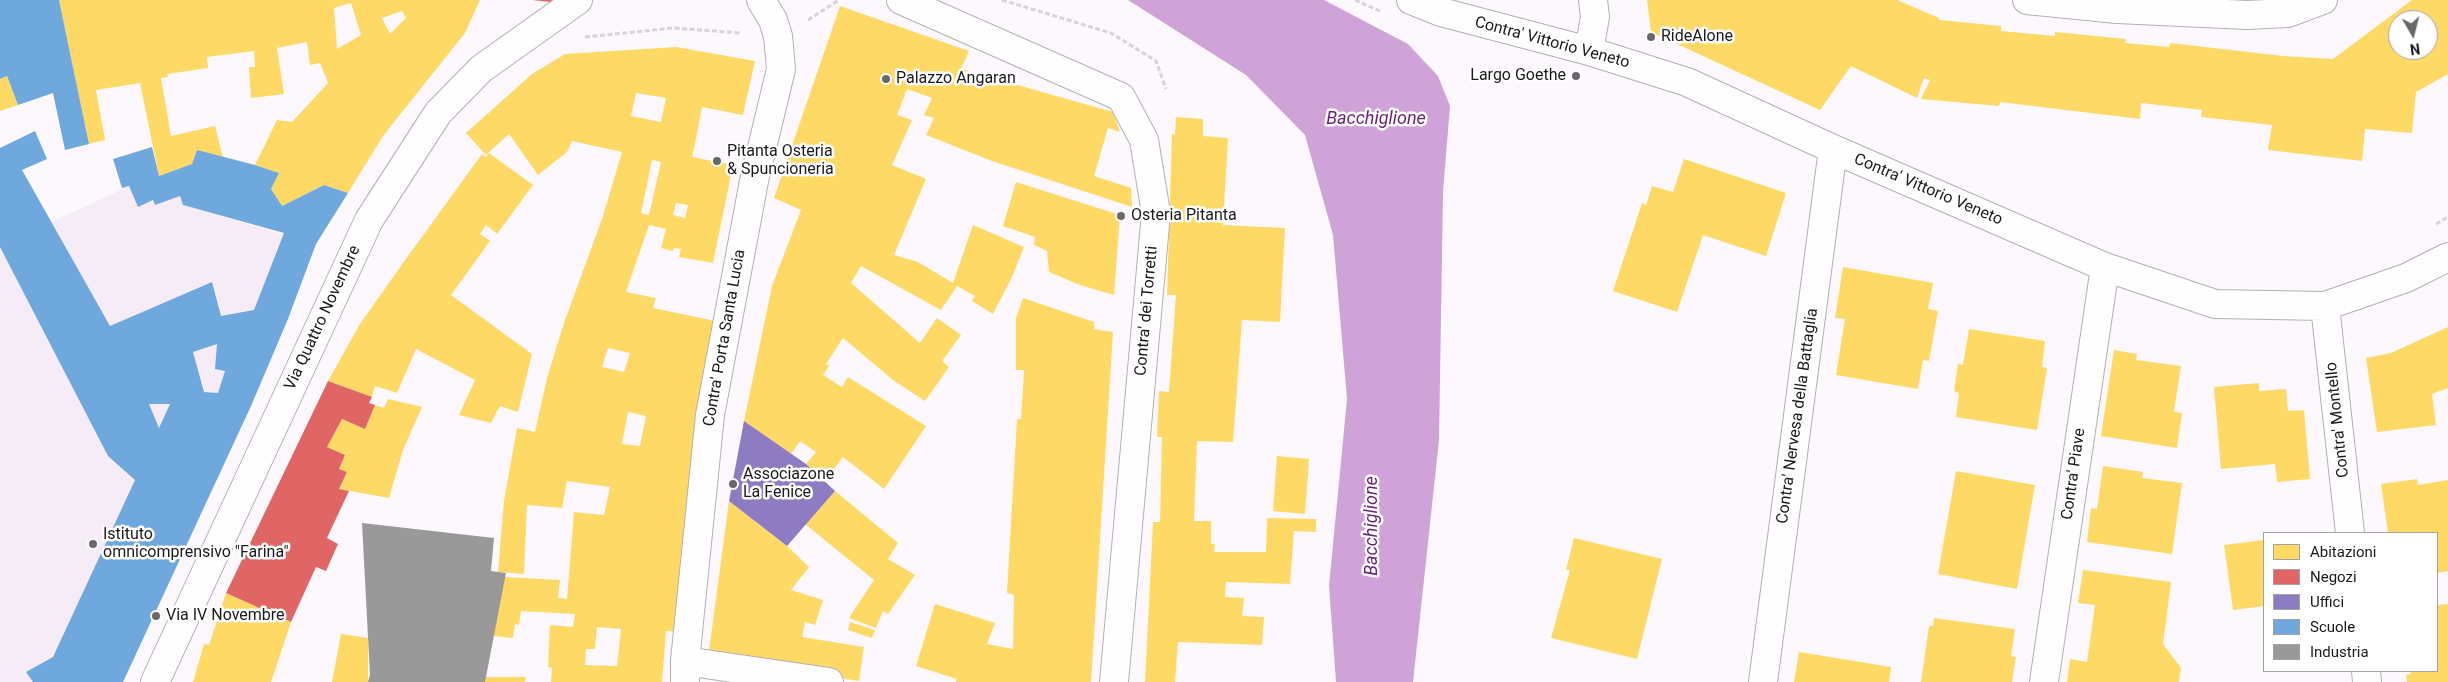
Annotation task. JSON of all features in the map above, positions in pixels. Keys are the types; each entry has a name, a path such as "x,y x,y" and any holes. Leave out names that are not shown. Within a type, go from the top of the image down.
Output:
{"street":[{"name":"Via Quattro Novembre","path":"155,682 369,220 438,113 481,69 572,4 598,0"},
{"name":"Contra' Porta Santa Lucia","path":"685,672 710,415 754,181 780,69 778,36 773,20 761,0"},
{"name":"Contra' dei Torretti","path":"901,0 1121,97 1144,140 1156,213 1114,682"},
{"name":"Contra' Vittorio Veneto","path":"1411,0 1441,12 1589,51 1687,82 1833,149 2104,267 2215,304 2325,306 2406,278 2448,257"},
{"path":"1589,51 1595,17 1594,0"},
{"path":"2027,0 2117,9 2247,15 2288,13 2323,0"},
{"name":"Contra' Nervesa della Battaglia","path":"1763,682 1833,149"},
{"name":"Contra' Piave","path":"2044,682 2104,267"},
{"name":"Contra' Montello","path":"2325,306 2350,532"},
{"path":"685,672 829,682"}],"path":[{"path":"581,38 673,28 778,36 839,0"},
{"path":"1002,0 1111,33 1156,61 1166,89"},
{"path":"2431,227 2448,218"}],"shaded area":[{"name":"Istituto omnicomprensivo \"Farina\"","path":"129,186 138,207 153,200 155,205 180,196 183,205 316,244 251,406 123,682 0,682 0,188 42,209 44,207 52,222"}],"water":[{"name":"Bacchiglione","path":"1128,0 1324,0 1408,44 1438,76 1450,106 1443,192 1439,440 1413,682 1336,682 1329,586 1347,399 1333,235 1305,135 1246,75"}],"building: Abitazioni":[{"path":"59,0 480,0 465,33 383,136 348,193 324,185 282,206 271,189 279,173 255,165 277,120 292,122 328,83 320,63 310,65 307,42 277,48 284,94 251,98 249,67 255,67 254,51 207,57 208,68 167,74 168,77 161,78 171,136 215,126 223,158 197,150 192,164 159,176 140,83 96,90 105,140 89,144","holes":["351,3 361,35 337,49 334,8","402,11 406,18 390,34 382,18"]},
{"path":"1647,0 1897,0 1939,18 1939,20 2001,26 2001,31 2055,36 2055,32 2126,39 2125,43 2169,47 2170,43 2283,56 2333,59 2388,18 2388,60 2438,60 2438,10 2399,10 2412,0 2448,0 2448,74 2416,92 2412,133 2365,129 2362,161 2268,150 2272,125 2201,117 2202,110 2141,103 2140,119 2000,102 1999,106 1921,99 1930,80 1924,78 1917,98 1851,66 1820,110 1651,32"},
{"path":"840,6 969,51 961,69 1113,112 1120,132 1108,128 1094,176 1131,188 1132,207 992,161 926,135 934,118 924,115 932,98 907,89 897,115 912,120 892,165 926,179 894,255 918,262 953,283 973,225 1024,247 1012,277 993,314 972,301 975,296 957,286 941,310 861,266 851,283 920,343 937,318 961,335 942,361 949,367 925,401 893,380 843,338 826,364 829,366 823,375 842,387 848,377 926,426 884,489 843,457 825,481 806,464 816,452 800,441 791,454 744,421 772,286 801,210 774,198"},
{"path":"676,47 755,61 743,115 702,107 692,157 733,165 713,263 679,257 681,249 674,248 673,251 661,248 666,229 649,225 626,292 656,298 653,308 720,322 679,632 666,631 662,682 551,682 552,668 548,667 550,625 573,627 575,614 521,611 519,625 515,624 513,638 493,636 505,577 560,580 558,598 567,599 574,512 604,515 610,487 567,481 562,508 527,505 524,574 498,572 504,501 517,428 535,432 547,378 564,323 603,216 622,152 572,141 567,152 538,175 509,134 486,155 466,133 532,74 565,54","holes":["636,93 666,98 661,122 631,116","652,160 661,162 649,215 641,213","676,203 688,205 685,218 673,215","608,348 630,353 624,372 602,367","628,412 646,416 640,446 622,444","597,627 621,629 617,666 585,665 586,649 595,649"]},
{"path":"7,76 18,105 0,111 0,79"},
{"path":"1176,117 1203,119 1203,136 1228,138 1223,225 1285,228 1280,322 1242,320 1233,442 1197,441 1194,521 1211,521 1211,544 1215,544 1214,552 1266,552 1267,518 1316,519 1316,532 1294,531 1290,584 1226,582 1225,597 1244,598 1242,616 1264,617 1262,645 1178,642 1175,682 1145,682 1153,522 1160,522 1162,437 1157,437 1159,391 1169,392 1176,295 1167,295 1172,134 1175,135"},
{"path":"489,153 533,185 497,234 486,225 480,234 490,241 451,295 532,354 518,412 500,406 491,423 459,415 475,380 416,349 397,393 375,386 372,397 328,381 360,324 403,263 482,154 486,157"},
{"path":"1684,159 1786,193 1766,256 1703,235 1677,312 1613,291 1642,203 1646,205 1652,186 1673,192"},
{"path":"1016,182 1120,215 1114,295 1080,285 1049,272 1047,251 1034,245 1035,237 1003,226"},
{"path":"1843,267 1933,283 1928,309 1938,311 1929,361 1923,360 1918,389 1836,375 1845,319 1835,318"},
{"path":"1023,298 1094,322 1094,329 1113,332 1091,682 956,682 957,679 916,666 935,604 995,623 987,644 1013,649 1014,595 1007,593 1017,419 1021,419 1024,370 1016,370 1016,318"},
{"path":"2448,327 2448,388 2432,394 2436,425 2377,432 2366,358 2391,353"},
{"path":"1969,329 2045,341 2042,367 2047,368 2037,430 1956,417 1959,393 1954,391 1958,364 1963,365"},
{"path":"2114,350 2137,354 2136,360 2181,366 2174,412 2182,413 2177,448 2101,436"},
{"path":"2259,383 2259,391 2286,389 2288,411 2304,410 2310,479 2277,482 2275,464 2221,469 2214,387"},
{"path":"388,399 422,407 403,450 389,498 339,489 347,472 339,469 345,455 327,447 342,419 365,429 375,405 384,408"},
{"path":"1277,456 1309,459 1305,514 1273,511"},
{"path":"2103,466 2143,472 2142,478 2182,483 2172,554 2087,542 2091,508 2097,509"},
{"path":"1956,471 2035,485 2017,589 1938,574"},
{"path":"2417,479 2418,485 2448,480 2448,571 2438,573 2438,532 2388,532 2381,484"},
{"path":"835,491 898,543 888,559 915,575 888,614 883,611 876,628 849,618 874,580 805,524"},
{"path":"729,501 787,546 809,567 791,590 823,600 815,625 805,622 802,637 864,647 859,681 708,658"},
{"path":"1574,538 1662,559 1637,659 1551,638 1570,570 1566,570"},
{"path":"2263,540 2263,606 2233,610 2224,545"},
{"path":"2083,570 2171,582 2163,644 2181,668 2179,682 2067,682 2070,659 2087,662 2095,605 2078,603"},
{"path":"226,593 291,622 271,682 193,682 204,644 209,645"},
{"path":"2448,604 2448,682 2407,682 2406,675 2411,674 2411,672 2438,672 2438,605"},
{"path":"1934,618 2015,629 2011,656 2016,657 2012,682 1921,682 1929,626 1933,626"},
{"path":"850,622 875,630 872,638 848,630"},
{"path":"341,634 368,638 368,682 332,682"},
{"path":"1799,652 1891,667 1889,682 1794,682"},
{"path":"485,677 526,677 525,682 485,682"}],"building: Negozi":[{"path":"532,0 552,0 551,2"},
{"path":"328,381 372,397 369,403 375,405 365,429 342,419 327,447 345,455 339,469 347,472 339,489 349,491 327,538 338,544 326,571 316,567 291,622 226,593"}],"building: Uffici":[{"path":"744,421 806,464 835,491 787,546 729,501"}],"building: Scuole":[{"path":"0,0 59,0 89,144 65,150 53,93 18,105 7,76 0,79"},
{"path":"35,131 47,159 22,170 110,326 212,282 221,316 254,310 284,233 183,205 180,196 155,205 153,200 138,207 129,186 122,188 113,159 152,147 159,176 192,164 197,150 255,165 279,173 271,189 282,206 324,185 348,193 316,244 288,319 251,406 123,682 33,682 26,672 53,657 135,480 108,456 0,247 0,148","holes":["217,344 215,369 225,371 218,393 204,392 193,352","149,404 170,404 159,428"]}],"building: Industria":[{"path":"362,523 494,538 491,571 506,573 485,682 368,682 370,675"}],"place":[{"name":"RideAlone","path":"1651,37"},
{"name":"Largo Goethe","path":"1576,76"},
{"name":"Palazzo Angaran","path":"886,79"},
{"name":"Pitanta Osteria & Spuncioneria","path":"717,161"},
{"name":"Osteria Pitanta","path":"1121,216"},
{"name":"Associazone La Fenice","path":"733,484"},
{"name":"Istituto omnicomprensivo \"Farina\"","path":"93,544"},
{"name":"Via IV Novembre","path":"156,616"}]}
